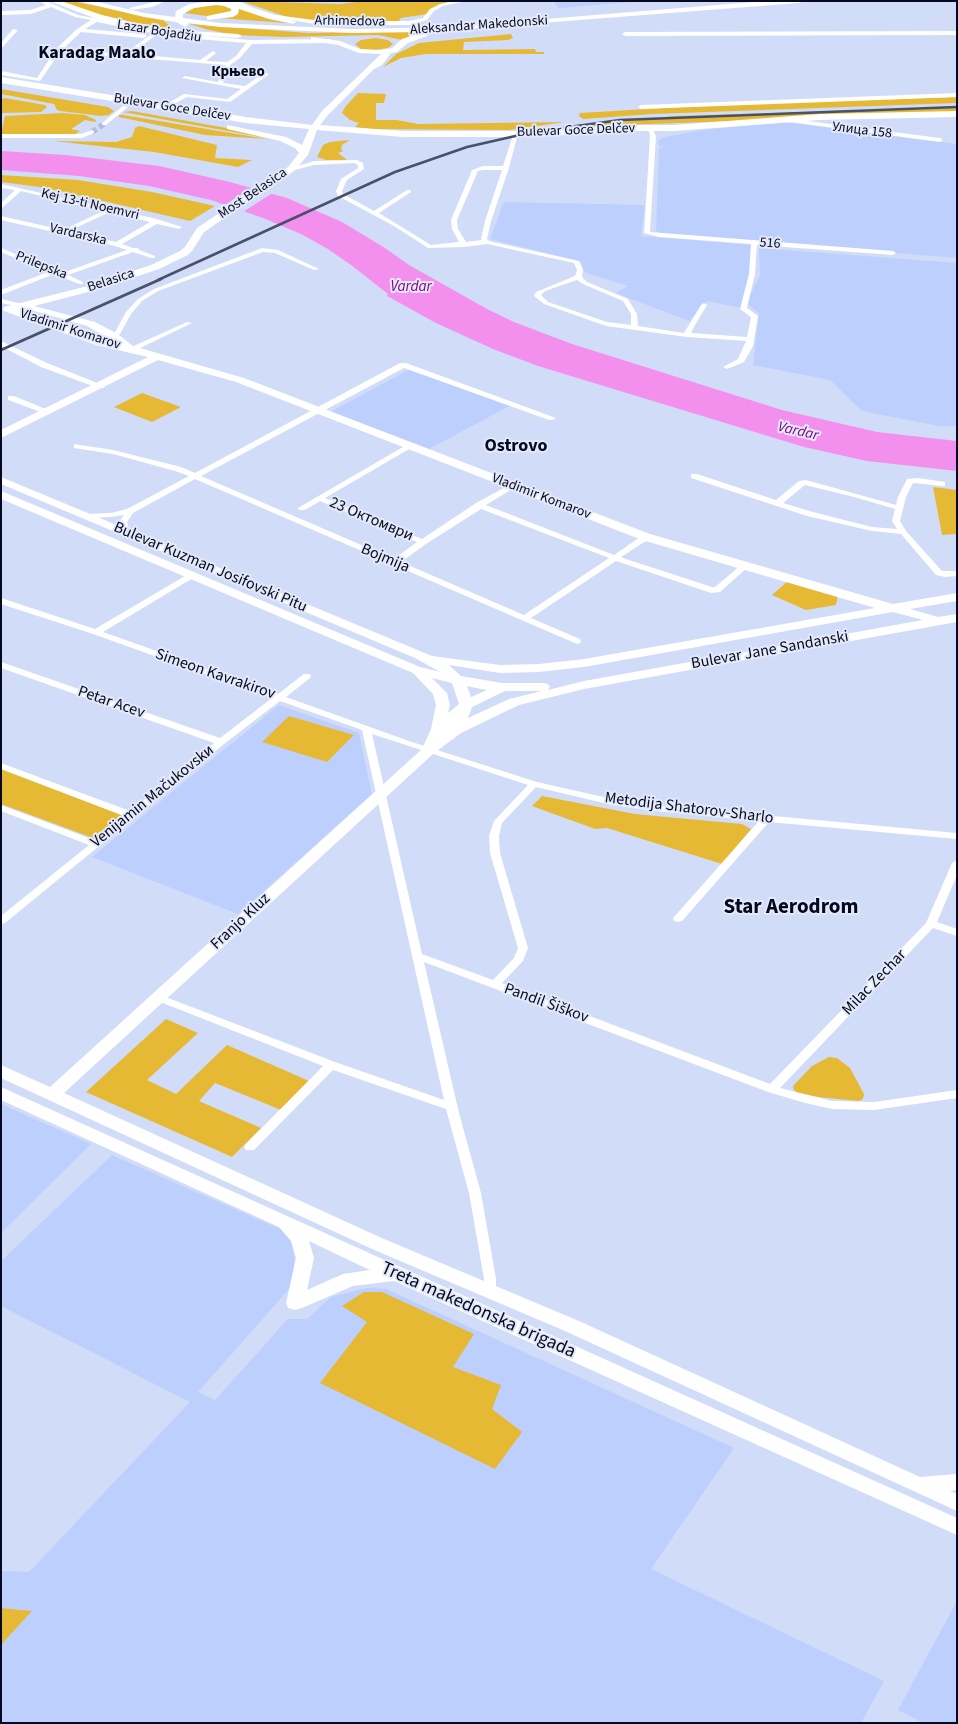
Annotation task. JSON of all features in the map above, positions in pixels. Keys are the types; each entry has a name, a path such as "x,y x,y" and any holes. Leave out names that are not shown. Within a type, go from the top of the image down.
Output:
{"street":[{"path":"41,1 53,3 99,19 161,31 330,41 365,52 388,51 412,38 425,34 522,23"},
{"path":"82,1 160,9"},
{"path":"102,1 132,8 160,9"},
{"path":"202,34 176,27 170,22 169,18 173,11 180,7 205,1"},
{"path":"220,1 237,4 266,16 292,22 367,27"},
{"name":"Arhimedova","path":"233,1 277,17 339,24 419,21 425,19 432,10 442,5 464,1"},
{"path":"442,5 454,1"},
{"name":"Aleksandar Makedonski","path":"190,19 291,26 367,27 468,24 738,1"},
{"name":"Aleksandar Makedonski","path":"160,9 190,19 271,28 353,31 428,30 590,20 799,1"},
{"name":"Lazar Bojadžiu","path":"31,12 53,3 70,14"},
{"path":"190,19 230,15 236,10 230,5 216,3 196,5 182,11 178,17 182,24 190,28 235,36"},
{"name":"Lazar Bojadžiu","path":"1,13 70,14 99,19"},
{"path":"1,74 38,80 58,50 79,30 99,19"},
{"path":"3,44 15,30"},
{"path":"79,30 150,36"},
{"path":"127,54 150,36 161,31"},
{"name":"Lazar Bojadžiu","path":"161,31 208,39 250,42 330,41"},
{"path":"625,34 954,33 957,40"},
{"path":"114,34 115,38 126,42 127,54"},
{"path":"295,38 372,36 395,40 400,45"},
{"path":"351,47 352,41 372,36"},
{"path":"220,84 228,64 238,57 250,42"},
{"path":"58,50 127,54 228,64"},
{"path":"304,152 313,131 327,111 371,67 379,63 388,51"},
{"path":"365,52 372,60 371,67"},
{"path":"201,62 213,53"},
{"path":"165,107 186,95 228,101 266,74"},
{"path":"185,78 244,88"},
{"name":"Bulevar Goce Delčev","path":"1,80 313,131 478,134 631,128 650,129"},
{"name":"Bulevar Goce Delčev","path":"1,86 199,120 352,136 399,139 515,138 634,133 650,129"},
{"path":"641,107 957,95"},
{"path":"104,124 125,107"},
{"path":"246,120 283,121 327,111"},
{"path":"327,111 330,117 338,124 354,129 377,132"},
{"path":"650,129 838,116 957,114"},
{"path":"199,120 283,139 298,146 314,161 325,162"},
{"name":"Улица 158","path":"784,120 940,140"},
{"name":"516","path":"650,129 653,136 647,233 893,253"},
{"path":"1,136 82,136 92,132"},
{"path":"330,138 352,136"},
{"path":"487,242 484,239 488,221 515,138"},
{"path":"304,152 320,141"},
{"name":"Most Belasica","path":"200,230 291,169 304,152"},
{"path":"291,169 325,162 355,161 361,164 361,168 344,179 339,191 345,199 375,213 430,247 487,242 577,262 580,270 578,277"},
{"path":"464,245 455,229 454,220 475,170 506,168"},
{"name":"Kej 13-ti Noemvri","path":"1,186 179,227"},
{"path":"1,207 20,189"},
{"path":"375,213 409,191"},
{"path":"65,231 110,210"},
{"name":"Vardarska","path":"1,218 117,244 136,249 153,257"},
{"path":"117,244 156,221"},
{"name":"Belasica","path":"3,308 25,306 92,288 169,262 188,250 200,230"},
{"path":"727,367 741,360 749,346 755,316 743,309 752,274 754,243"},
{"path":"63,275 136,249"},
{"name":"Prilepska","path":"1,250 81,282"},
{"path":"114,336 118,333 128,313 140,300 156,290 262,250 276,251 316,269"},
{"path":"1,293 54,272"},
{"path":"578,277 543,290 537,296 546,302 582,317 606,324 687,335 749,339"},
{"path":"578,277 586,283 626,300 634,314 635,328"},
{"path":"687,335 704,305"},
{"name":"Vladimir Komarov","path":"25,306 91,324 114,336 131,349"},
{"name":"Vladimir Komarov","path":"3,308 100,343 131,349 240,380 646,537 838,594 957,625"},
{"path":"131,349 189,323"},
{"path":"1,343 44,365 101,386"},
{"path":"1,435 156,357"},
{"path":"86,516 111,515 130,511 403,365 552,418"},
{"path":"11,398 49,412"},
{"name":"Bojmija","path":"77,446 113,452 153,462 194,476 576,641"},
{"name":"23 Октомври","path":"302,508 408,446"},
{"path":"694,476 777,504 872,529 903,532"},
{"name":"Bulevar Kuzman Josifovski Pitu","path":"1,480 420,655 442,667 458,681"},
{"path":"942,484 918,480 910,481 896,521 903,532 939,573 957,573"},
{"path":"777,504 802,483 806,482 844,491 899,508"},
{"path":"394,563 423,542 511,486"},
{"name":"Bulevar Kuzman Josifovski Pitu","path":"1,495 416,670"},
{"name":"23 Октомври","path":"319,498 423,542"},
{"path":"480,505 616,558 714,591 744,567"},
{"path":"126,532 123,522 130,511"},
{"path":"524,619 646,537"},
{"path":"96,632 190,576"},
{"path":"833,619 843,611 844,605 838,594"},
{"name":"Bulevar Jane Sandanski","path":"479,667 539,668 612,659 957,598"},
{"name":"Simeon Kavrakirov","path":"1,601 96,632 428,750"},
{"name":"Bulevar Jane Sandanski","path":"584,685 957,618"},
{"name":"Bulevar Kuzman Josifovski Pitu","path":"420,655 479,667"},
{"name":"Bulevar Jane Sandanski","path":"502,687 612,659"},
{"name":"Petar Acev","path":"1,665 221,742"},
{"path":"416,670 458,681 502,687 584,685"},
{"path":"416,670 440,693 443,705 438,730"},
{"name":"Venijamin Mačukovskи","path":"1,921 277,697 307,676"},
{"path":"456,730 466,706 458,681"},
{"name":"Franjo Kluz","path":"53,1094 428,750 456,730 492,710 514,702 584,685"},
{"name":"Franjo Kluz","path":"428,750 438,730 466,706 502,687"},
{"path":"366,729 416,955 452,1107 475,1193 490,1286"},
{"name":"Metodija Shatorov-Sharlo","path":"428,750 534,784 612,802 766,819 953,835"},
{"path":"1,766 131,815"},
{"path":"494,985 519,960 523,948 495,854 494,836 497,823 534,784"},
{"path":"1,808 96,844"},
{"path":"678,920 766,819"},
{"path":"953,835 957,844"},
{"name":"Milac Zechar","path":"772,1089 931,924 957,863"},
{"path":"931,924 957,933"},
{"name":"Pandil Šiškov","path":"416,955 772,1089 832,1105 881,1106 957,1094"},
{"path":"159,998 331,1065 452,1107"},
{"path":"250,1147 331,1065"},
{"name":"Treta makedonska brigada","path":"1,1071 378,1244 490,1286 581,1330 957,1503"},
{"name":"Treta makedonska brigada","path":"1,1093 279,1218 396,1274 957,1527"},
{"path":"279,1218 299,1239 305,1258 295,1303 350,1279 396,1274"},
{"path":"918,1485 957,1482"}],"shaded area":[{"path":"57,1 72,1 163,20 172,28 167,29 114,20"},
{"path":"241,1 340,4 364,1 452,1 441,4 427,14 401,18 399,21 326,22 290,18"},
{"path":"553,1 646,1 559,8"},
{"path":"219,4 234,8 231,13 213,17 185,13 189,9"},
{"path":"238,7 272,20 299,24 218,18 238,11"},
{"path":"189,24 308,33 432,31 420,33 402,40 378,35 285,37 234,35"},
{"path":"511,34 513,38 508,40 464,42 463,50 535,49 536,52 544,52 544,54 426,54 401,58 383,67 396,54 419,43"},
{"path":"375,38 388,40 393,44 388,48 374,50 361,49 355,44 361,40"},
{"path":"1,89 108,107 114,111 109,115 101,116 60,111 57,110 54,104 1,94"},
{"path":"358,93 386,94 384,103 376,103 376,120 397,120 418,124 565,122 509,130 371,129 355,127 359,123 350,120 342,113"},
{"path":"957,97 957,103 652,114 583,119 579,116 580,113 698,106"},
{"path":"5,98 45,105 47,107 41,112 1,113 1,99"},
{"path":"957,107 957,113 595,126 586,124 676,116"},
{"path":"132,111 243,131 277,140 123,112"},
{"path":"63,113 85,115 96,120 95,122 85,120 71,129 80,131 75,134 1,134 5,116"},
{"path":"119,115 267,139 205,135 119,117"},
{"path":"784,122 957,144 957,258 658,234 656,230 659,148 665,147 659,146 658,141 665,137 703,130"},
{"path":"139,126 217,145 215,158 252,160 238,167 154,152 53,141 116,142 132,137 135,128"},
{"path":"350,140 342,145 341,149 343,151 338,153 347,160 326,160 317,157 323,145 330,142"},
{"path":"1,175 78,180 152,192 215,206 190,221 47,188 1,182"},
{"path":"504,202 645,205 641,236 752,245 750,273 741,308 707,301 689,321 616,293 628,286 584,272 582,262 490,239"},
{"path":"759,248 957,263 957,426 939,426 862,411 830,380 753,365 759,313 746,303 760,275"},
{"path":"412,368 513,404 429,449 330,412"},
{"path":"142,393 181,407 152,422 114,407"},
{"path":"933,487 957,490 957,534 942,535"},
{"path":"789,580 838,594 836,605 806,610 772,595"},
{"path":"279,705 359,733 372,794 238,914 92,857"},
{"path":"289,716 354,735 327,762 262,742"},
{"path":"1,769 122,815 93,838 1,804"},
{"path":"542,796 635,814 742,824 751,829 722,864 607,828 595,829 532,806"},
{"path":"166,1019 198,1033 147,1080 176,1094 227,1045 309,1081 281,1110 215,1083 199,1101 261,1128 232,1157 86,1092"},
{"path":"829,1057 837,1058 850,1068 864,1094 863,1099 859,1101 818,1097 798,1093 794,1090 793,1086 812,1066"},
{"path":"1,1104 91,1144 1,1233"},
{"path":"112,1155 289,1233 294,1255 294,1272 290,1288 198,1392 215,1400 288,1319 307,1319 331,1297 367,1288 386,1289 734,1448 651,1569 884,1681 861,1723 1,1723 1,1645 32,1611 1,1608 1,1571 29,1572 190,1402 1,1306 1,1261"},
{"path":"364,1292 382,1292 474,1334 453,1367 501,1385 492,1409 522,1432 495,1469 320,1383 367,1322 342,1306"},
{"path":"957,1601 957,1723 923,1723 898,1710"},
{"path":"1,1608 32,1611 1,1645"}],"water":[{"name":"Vardar","path":"1,151 66,155 159,166 230,182 287,198 342,222 409,265 514,322 572,344 782,410 877,432 957,441 957,471 867,461 804,447 538,366 493,349 436,323 387,296 388,294 328,249 301,234 263,218 211,200 149,186 79,176 1,170"}],"pier":[{"path":"254,186 274,192 243,212 223,206"}],"tunnel":[{"path":"92,132 104,124"}],"railway":[{"path":"158,280 395,172 467,147 533,132 620,120 957,107"},
{"path":"1,350 161,279"}],"district":[{"name":"Karadag Maаlo","path":"97,54"},
{"name":"Крњево","path":"238,73"},
{"name":"Ostrovo","path":"516,447"},
{"name":"Star Aerodrom","path":"791,908"}]}
